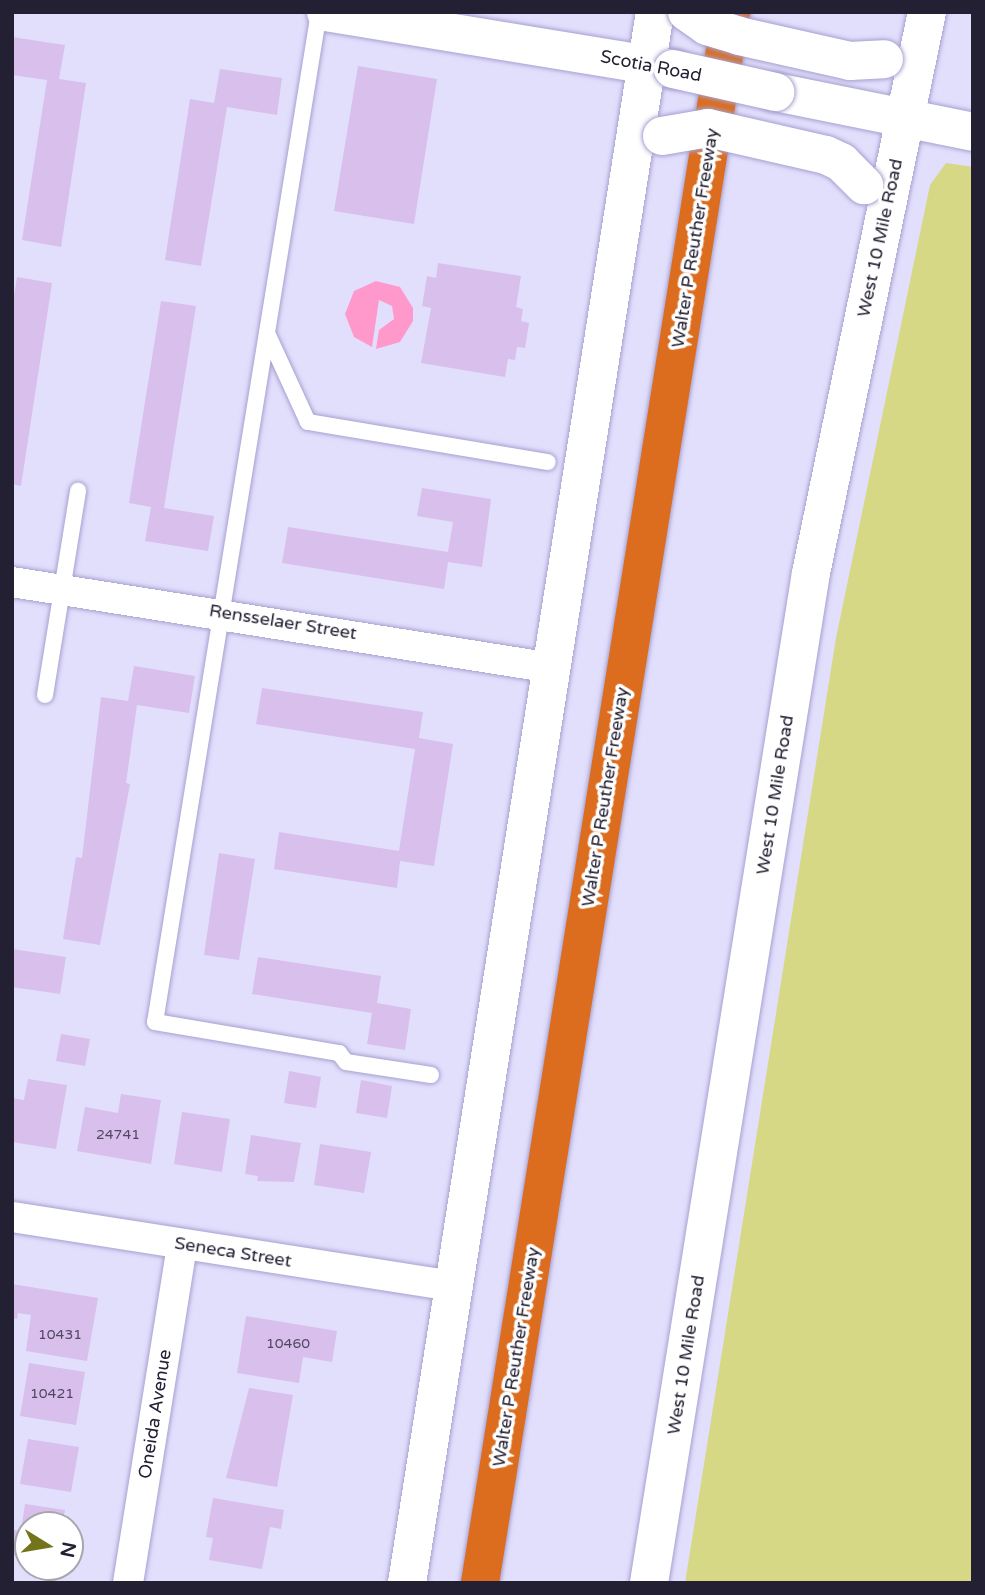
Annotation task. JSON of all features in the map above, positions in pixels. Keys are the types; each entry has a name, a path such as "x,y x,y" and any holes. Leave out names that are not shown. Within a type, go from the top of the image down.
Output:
{"highway":[{"name":"Walter P Reuther Freeway","path":"480,1583 732,12"}],"main road":[{"name":"Scotia Road","path":"326,12 660,67 890,118 973,132"},
{"path":"407,1583 631,172 660,67 655,12"},
{"path":"687,12 707,26 739,36 850,61 884,59 925,24"},
{"name":"West 10 Mile Road","path":"649,1583 811,573 883,224 890,118 925,24"},
{"path":"631,172 647,146 662,136 708,128 826,155 842,162 864,185 883,224"}],"street":[{"name":"Rensselaer Street","path":"12,582 223,612 552,668"},
{"name":"Seneca Street","path":"12,1217 455,1286"},
{"name":"Oneida Avenue","path":"128,1583 181,1245"}],"lane":[{"path":"319,12 155,1022 338,1054 346,1062 431,1075"},
{"path":"267,333 307,422 548,462"},
{"path":"46,695 78,491"}],"green space":[{"path":"946,163 973,167 973,1583 685,1583 836,638 930,185"}],"shaded area":[{"path":"376,281 400,287 413,308 413,321 400,342 376,349 379,330 394,319 392,306 379,300 372,347 354,337 345,314 354,291"}],"building":[{"path":"12,37 65,45 59,79 86,83 61,247 22,240 47,80 12,75"},
{"path":"358,66 437,79 414,224 334,211"},
{"path":"220,69 282,78 277,115 227,107 201,266 165,260 190,99 214,103"},
{"path":"438,263 521,276 516,307 523,309 521,321 529,323 525,348 517,347 515,360 508,359 505,377 421,363 431,308 422,306 427,276 436,278"},
{"path":"17,277 52,283 21,486 12,484 12,309"},
{"path":"161,301 196,306 164,508 214,516 208,551 145,541 151,507 129,503"},
{"path":"422,488 491,499 482,567 448,562 444,589 282,563 288,527 448,552 453,522 417,516"},
{"path":"134,666 195,676 189,713 137,705 126,783 130,784 100,945 63,939 76,857 82,858 101,697 128,701"},
{"path":"262,688 423,712 419,738 453,744 434,866 400,861 397,888 274,869 279,832 399,851 415,749 256,724"},
{"path":"219,853 255,859 239,960 204,955"},
{"path":"12,949 66,957 60,994 12,987"},
{"path":"258,957 381,976 377,1003 411,1009 405,1050 367,1044 372,1013 252,994"},
{"path":"61,1034 90,1039 85,1066 56,1061"},
{"path":"289,1071 321,1077 316,1108 284,1103"},
{"path":"28,1079 67,1085 56,1149 12,1142 12,1098 24,1100"},
{"path":"361,1080 392,1086 387,1118 356,1113"},
{"path":"121,1094 161,1100 151,1164 77,1151 85,1107 118,1113"},
{"path":"182,1112 230,1119 222,1172 174,1164"},
{"path":"251,1135 301,1143 294,1182 257,1181 258,1176 245,1174"},
{"path":"320,1144 371,1152 364,1193 314,1185"},
{"path":"12,1284 98,1298 87,1361 26,1351 31,1315 18,1313 17,1319 12,1318"},
{"path":"246,1316 337,1331 332,1362 303,1357 299,1383 237,1373"},
{"path":"29,1363 85,1372 76,1425 20,1416"},
{"path":"249,1388 293,1395 277,1487 226,1478"},
{"path":"28,1439 79,1447 71,1492 20,1484"},
{"path":"213,1498 284,1510 281,1529 270,1527 262,1569 209,1560 213,1538 206,1537"},
{"path":"25,1504 65,1510 65,1511 24,1511"},
{"path":"14,1530 14,1555 12,1555"}]}
